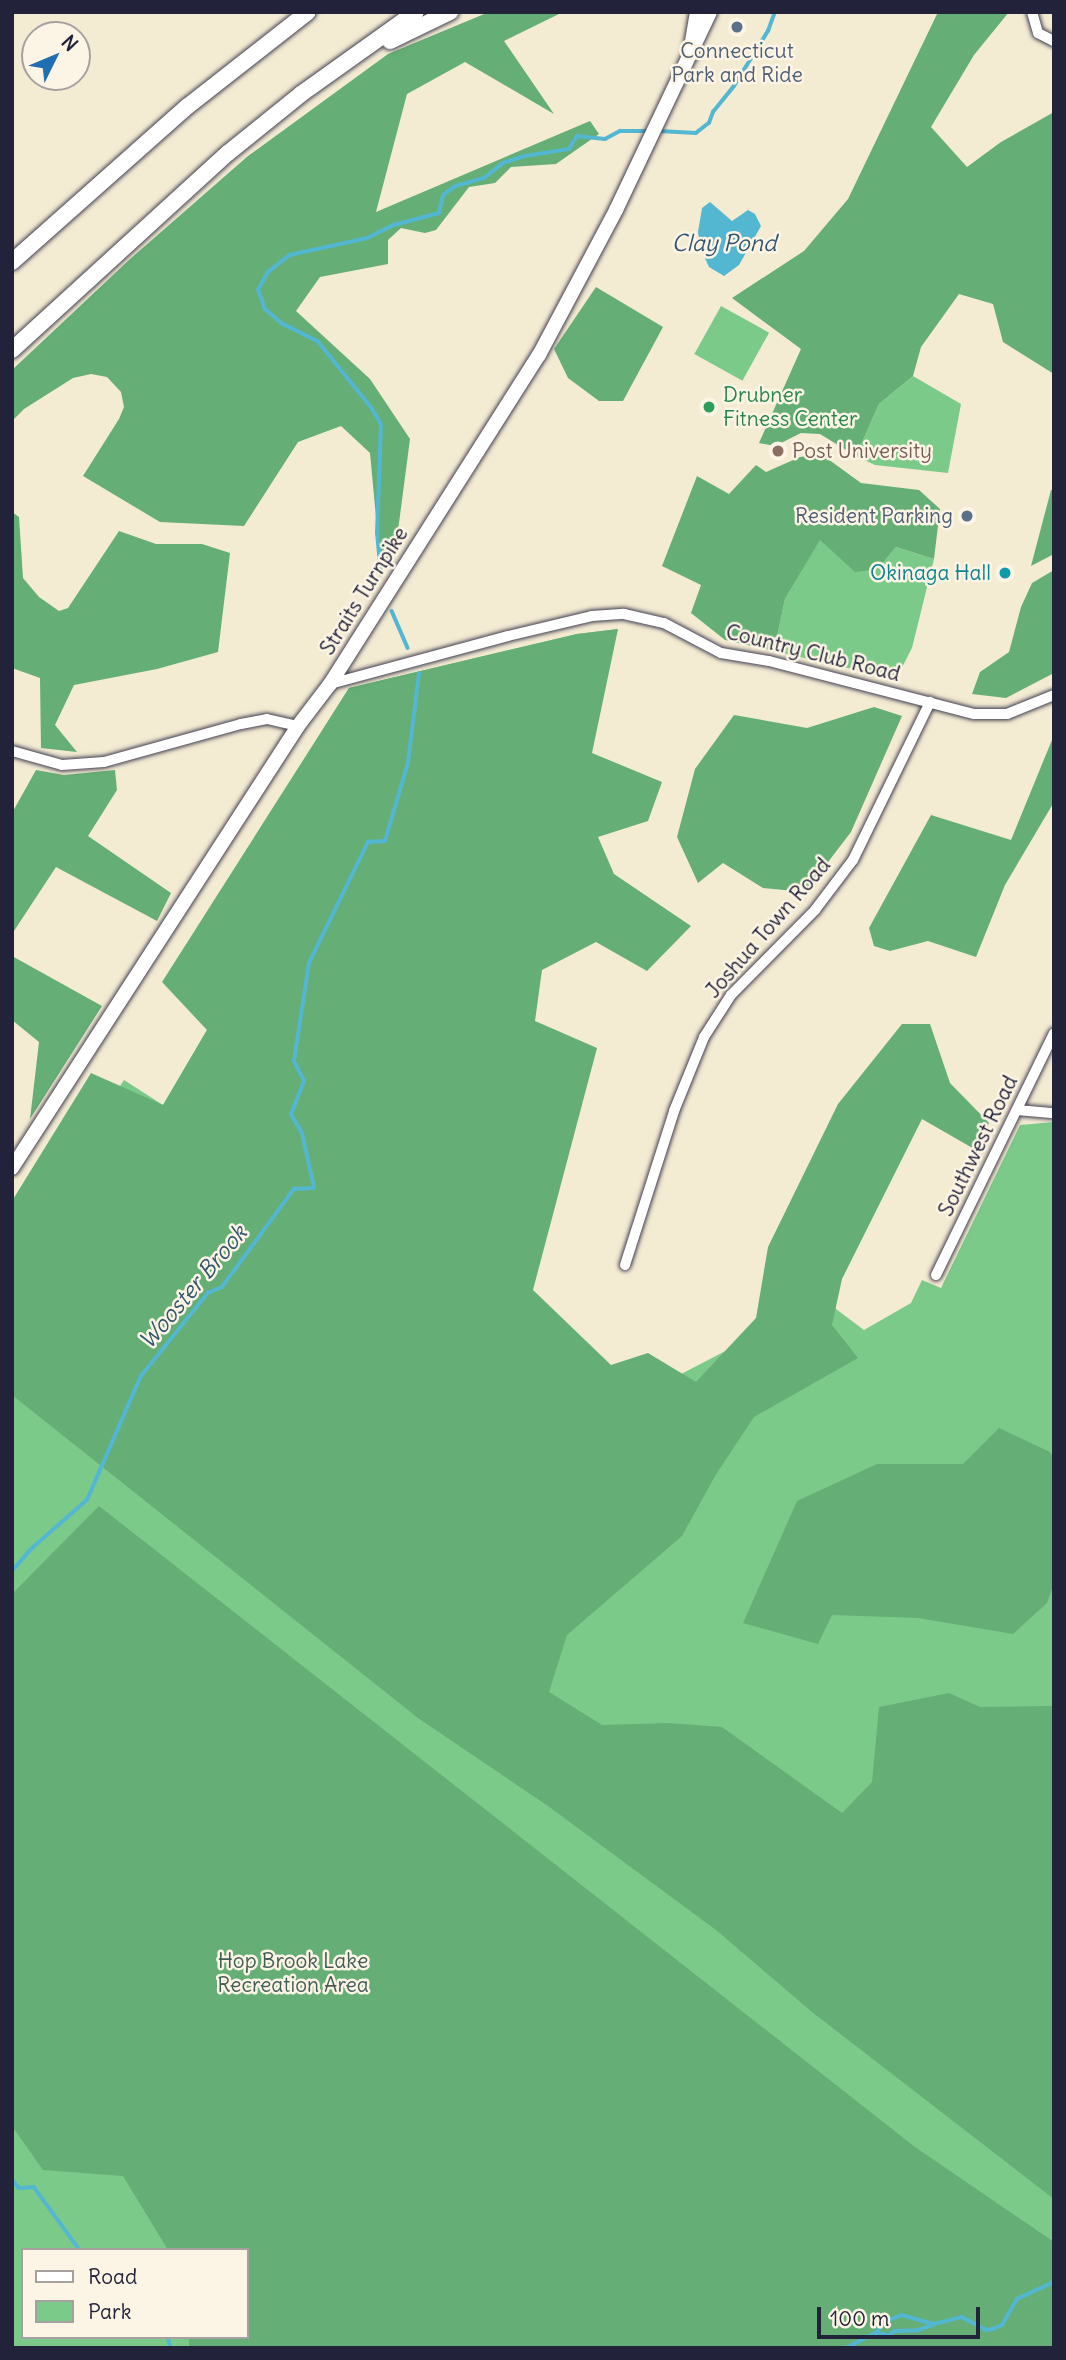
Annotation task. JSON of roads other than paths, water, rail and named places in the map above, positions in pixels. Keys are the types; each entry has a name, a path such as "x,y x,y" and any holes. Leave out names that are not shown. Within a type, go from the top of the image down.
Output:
{"highway":[{"path":"12,262 188,106 308,12"},
{"path":"12,350 191,185 300,94 416,12"},
{"path":"300,94 380,46 450,12"},
{"path":"691,54 698,12"}],"main road":[{"name":"Straits Turnpike","path":"12,1168 298,726 330,684 545,345 657,124 710,12"}],"street":[{"path":"1032,12 1038,33 1054,41"},
{"name":"Country Club Road","path":"330,684 605,614 641,615 673,626 721,653 769,661 974,714 993,715 1024,709 1054,695"},
{"name":"Joshua Town Road","path":"625,1265 674,1111 704,1037 731,995 815,910 853,860 930,702"},
{"path":"12,751 62,765 104,762 267,719 298,726"},
{"name":"Southwest Road","path":"936,1275 1054,1033"},
{"path":"1017,1110 1054,1113"}],"water":[{"name":"Clay Pond","path":"710,202 732,221 748,210 755,214 761,226 739,265 724,276 709,267 701,249 698,232 702,208"}],"waterway":[{"name":"Wooster Brook","path":"659,131 696,133 709,123 713,112 734,86 768,31 775,12"},
{"name":"Wooster Brook","path":"381,575 377,533 381,425 372,409 318,342 282,324 265,309 258,290 268,272 290,255 367,238 394,225 439,213 443,195 456,186 484,178 503,163 525,156 569,149 577,136 605,139 620,131 648,131"},
{"name":"Wooster Brook","path":"392,611 408,648"},
{"name":"Wooster Brook","path":"12,1571 31,1549 87,1500 141,1376 208,1293 222,1287 294,1189 314,1188 302,1133 291,1115 304,1081 294,1061 309,963 368,842 385,841 408,763 419,674"},
{"name":"Wooster Brook","path":"12,2179 19,2188 34,2187 79,2248"},
{"path":"846,2348 876,2333 884,2322 902,2315 934,2324 962,2317 986,2330 993,2329 1002,2325 1017,2299 1054,2282"},
{"path":"876,2333 889,2335 895,2331 919,2330 932,2325"},
{"name":"Wooster Brook","path":"169,2339 171,2348"}],"place":[{"name":"Connecticut Park and Ride","path":"737,27"},
{"name":"Drubner Fitness Center","path":"709,407"},
{"name":"Post University","path":"778,451"},
{"name":"Resident Parking","path":"967,516"},
{"name":"Okinaga Hall","path":"1005,573"}],"park label":[{"name":"Hop Brook Lake Recreation Area","path":"293,1973"}]}
